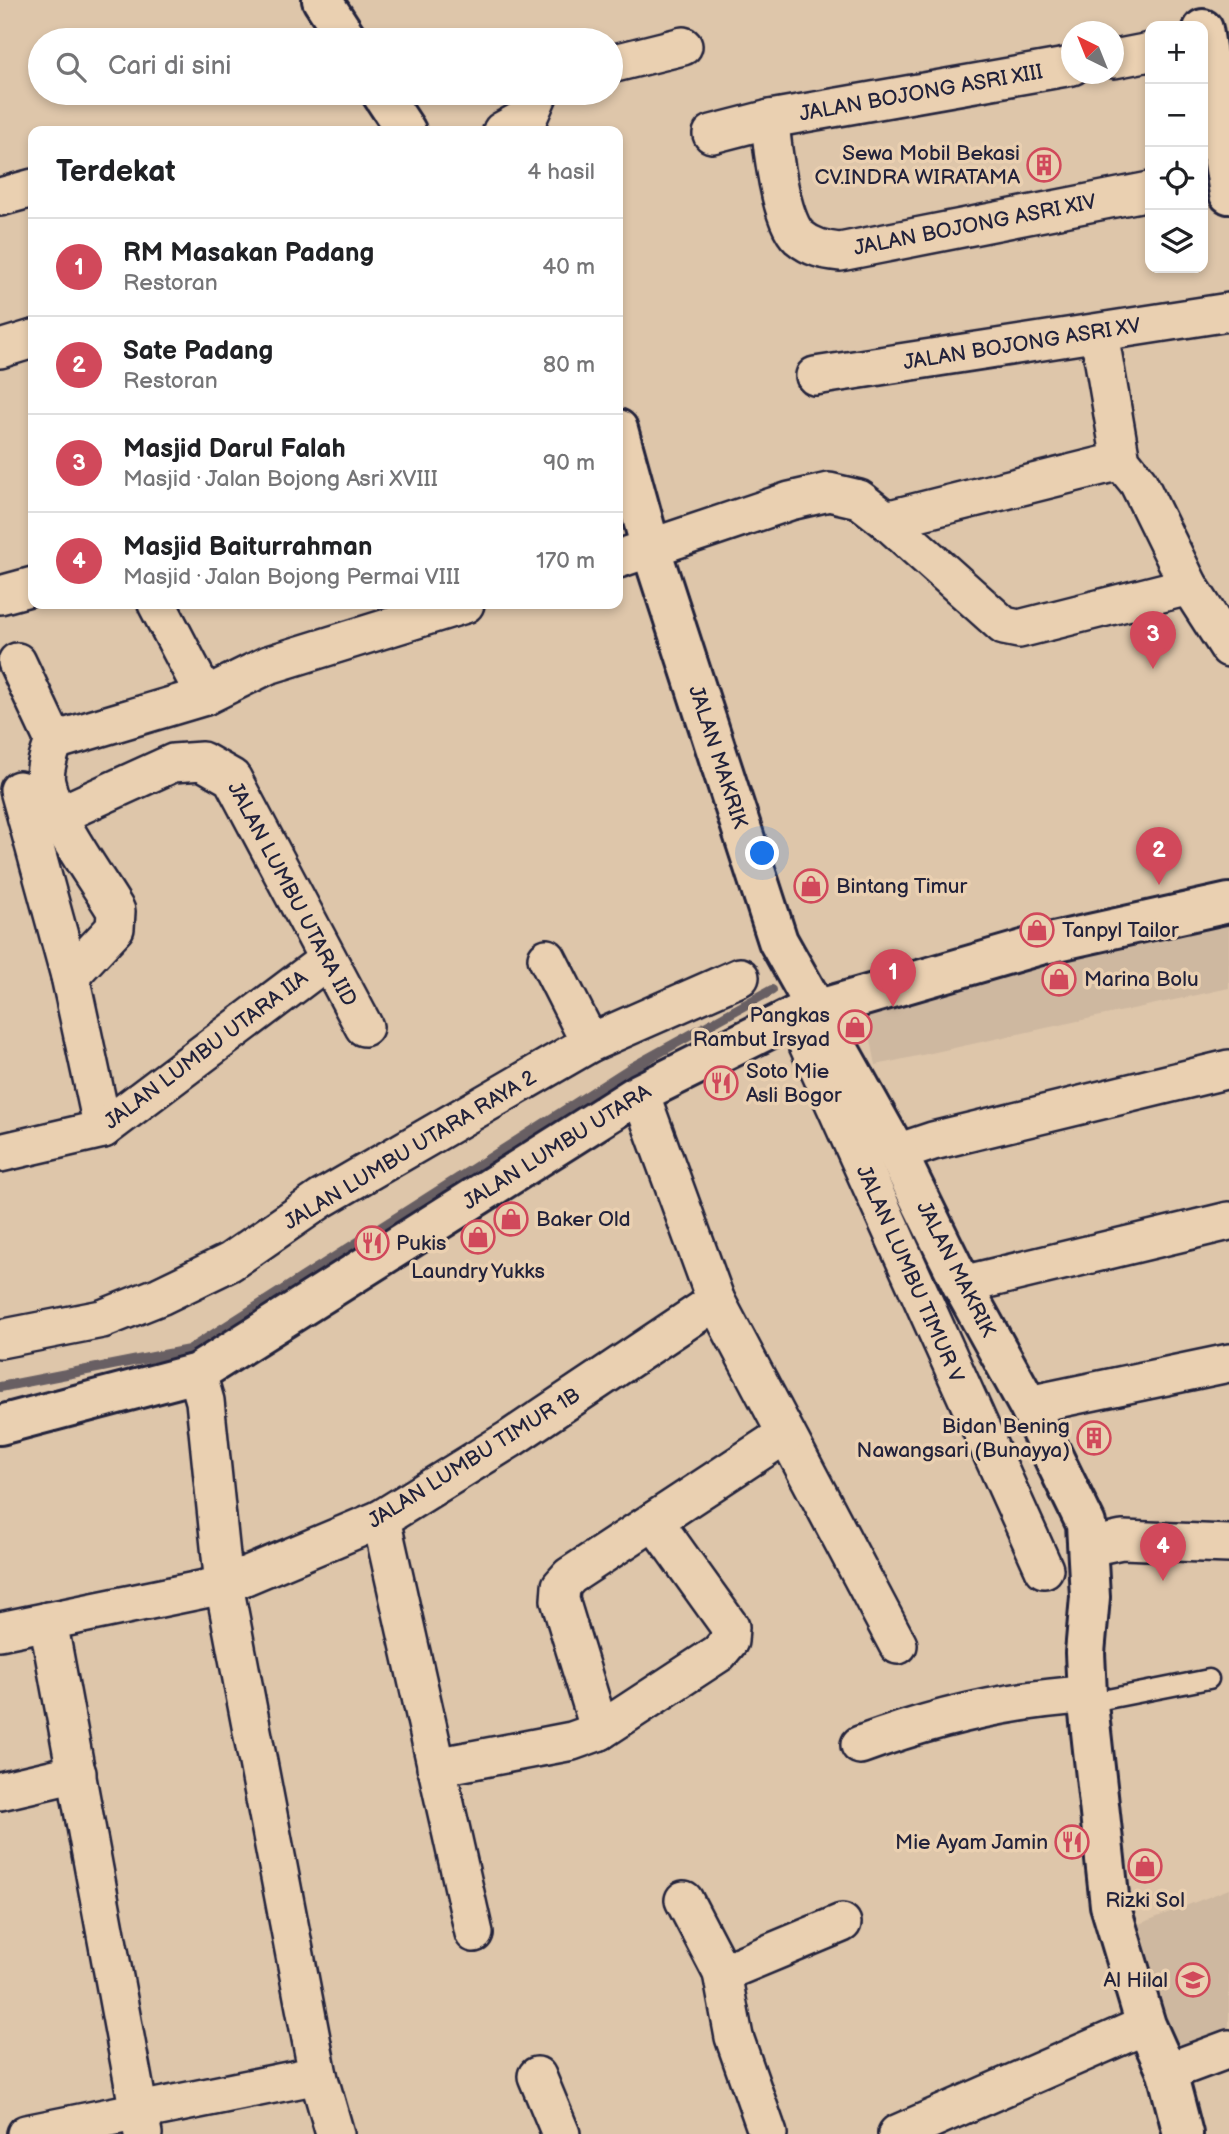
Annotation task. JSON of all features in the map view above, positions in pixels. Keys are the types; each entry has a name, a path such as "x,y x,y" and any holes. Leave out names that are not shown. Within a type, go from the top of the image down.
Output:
{"street":[{"path":"322,0 340,28"},
{"path":"1198,0 1201,21"},
{"path":"623,61 683,46"},
{"path":"1124,57 1145,53"},
{"name":"JALAN BOJONG ASRI XIII","path":"712,134 770,119 1061,68"},
{"path":"1208,81 1219,183"},
{"path":"390,105 403,126"},
{"path":"511,126 529,116 534,105"},
{"name":"JALAN BOJONG ASRI XIV","path":"770,119 781,197 797,235 818,249 840,252 1145,192"},
{"path":"0,197 28,189"},
{"name":"JALAN BOJONG ASRI XV","path":"815,376 1229,312"},
{"path":"1099,333 1121,461 1138,482 1189,586 1229,648"},
{"path":"0,349 28,341"},
{"path":"886,520 1121,461"},
{"name":"JALAN MAKRIK","path":"623,466 635,554 805,1012 897,1153 961,1285 1028,1405 1086,1524 1089,1547 1087,1699 1110,1905 1146,2025 1167,2072 1183,2134"},
{"path":"635,554 790,501 829,492 859,499 1004,626 1019,629 1189,586"},
{"path":"0,595 28,587"},
{"path":"160,609 205,696"},
{"path":"54,741 205,696 268,665 449,609"},
{"path":"17,662 54,741 47,760 22,789"},
{"name":"JALAN LUMBU UTARA IID","path":"59,815 173,763 202,761 232,778 364,1027"},
{"path":"22,789 59,815 116,911 115,928 70,976"},
{"path":"22,789 70,976 103,1129"},
{"name":"JALAN LUMBU UTARA","path":"0,1425 197,1373 640,1093 805,1012 1040,945 1229,903"},
{"path":"547,958 590,1044"},
{"name":"JALAN LUMBU UTARA IIA","path":"0,1153 103,1129 327,960"},
{"name":"JALAN LUMBU UTARA RAYA 2","path":"0,1339 102,1319 160,1296 230,1262 321,1199 590,1044 740,977"},
{"name":"JALAN LUMBU TIMUR V","path":"805,1012 1044,1569"},
{"path":"897,1153 933,1141 1229,1069"},
{"path":"640,1093 716,1301 898,1645"},
{"path":"961,1285 1229,1221"},
{"name":"JALAN LUMBU TIMUR 1B","path":"0,1631 224,1584 381,1519 510,1439 716,1301"},
{"path":"1028,1405 1229,1363"},
{"path":"197,1373 205,1401 224,1584 318,2075 335,2134"},
{"path":"600,1731 560,1600 561,1586 569,1576 786,1434"},
{"path":"381,1519 474,1933"},
{"path":"436,1767 572,1741 600,1731 719,1653 729,1641 730,1627 654,1521"},
{"path":"1089,1547 1122,1541 1229,1544"},
{"path":"48,1620 141,2123"},
{"path":"859,1745 896,1731 1000,1703 1087,1699"},
{"path":"0,1791 77,1773"},
{"path":"684,1900 722,1973 734,2037 768,2134"},
{"path":"722,1973 842,1923"},
{"path":"897,2134 1146,2025"},
{"path":"1167,2072 1229,2049"},
{"path":"26,2134 141,2123 318,2075"},
{"path":"537,2076 561,2134"}],"lane":[{"path":"1087,1699 1209,1679"}],"shaded area":[{"path":"1229,918 1229,988 876,1065 864,1004"},
{"name":"Al Hilal","path":"1229,1889 1229,2037 1178,2054 1139,1924"}],"waterway":[{"path":"0,1387 189,1350 631,1068 772,990"}],"place":[{"name":"Sewa Mobil Bekasi CV.INDRA WIRATAMA","path":"1044,165"},
{"name":"Masjid Darul Falah","path":"1153,669"},
{"name":"Sate Padang","path":"1159,885"},
{"name":"Bintang Timur","path":"811,886"},
{"name":"Tanpyl Tailor","path":"1037,930"},
{"name":"Marina Bolu","path":"1059,979"},
{"name":"RM Masakan Padang","path":"893,1007"},
{"name":"Pangkas Rambut Irsyad","path":"855,1027"},
{"name":"Soto Mie Asli Bogor","path":"721,1083"},
{"name":"Baker Old","path":"511,1219"},
{"name":"Laundry Yukks","path":"478,1237"},
{"name":"Pukis","path":"372,1243"},
{"name":"Bidan Bening Nawangsari (Bunayya)","path":"1094,1438"},
{"name":"Masjid Baiturrahman","path":"1163,1581"},
{"name":"Mie Ayam Jamin","path":"1072,1842"},
{"name":"Rizki Sol","path":"1145,1866"},
{"name":"Al Hilal","path":"1193,1980"}]}
